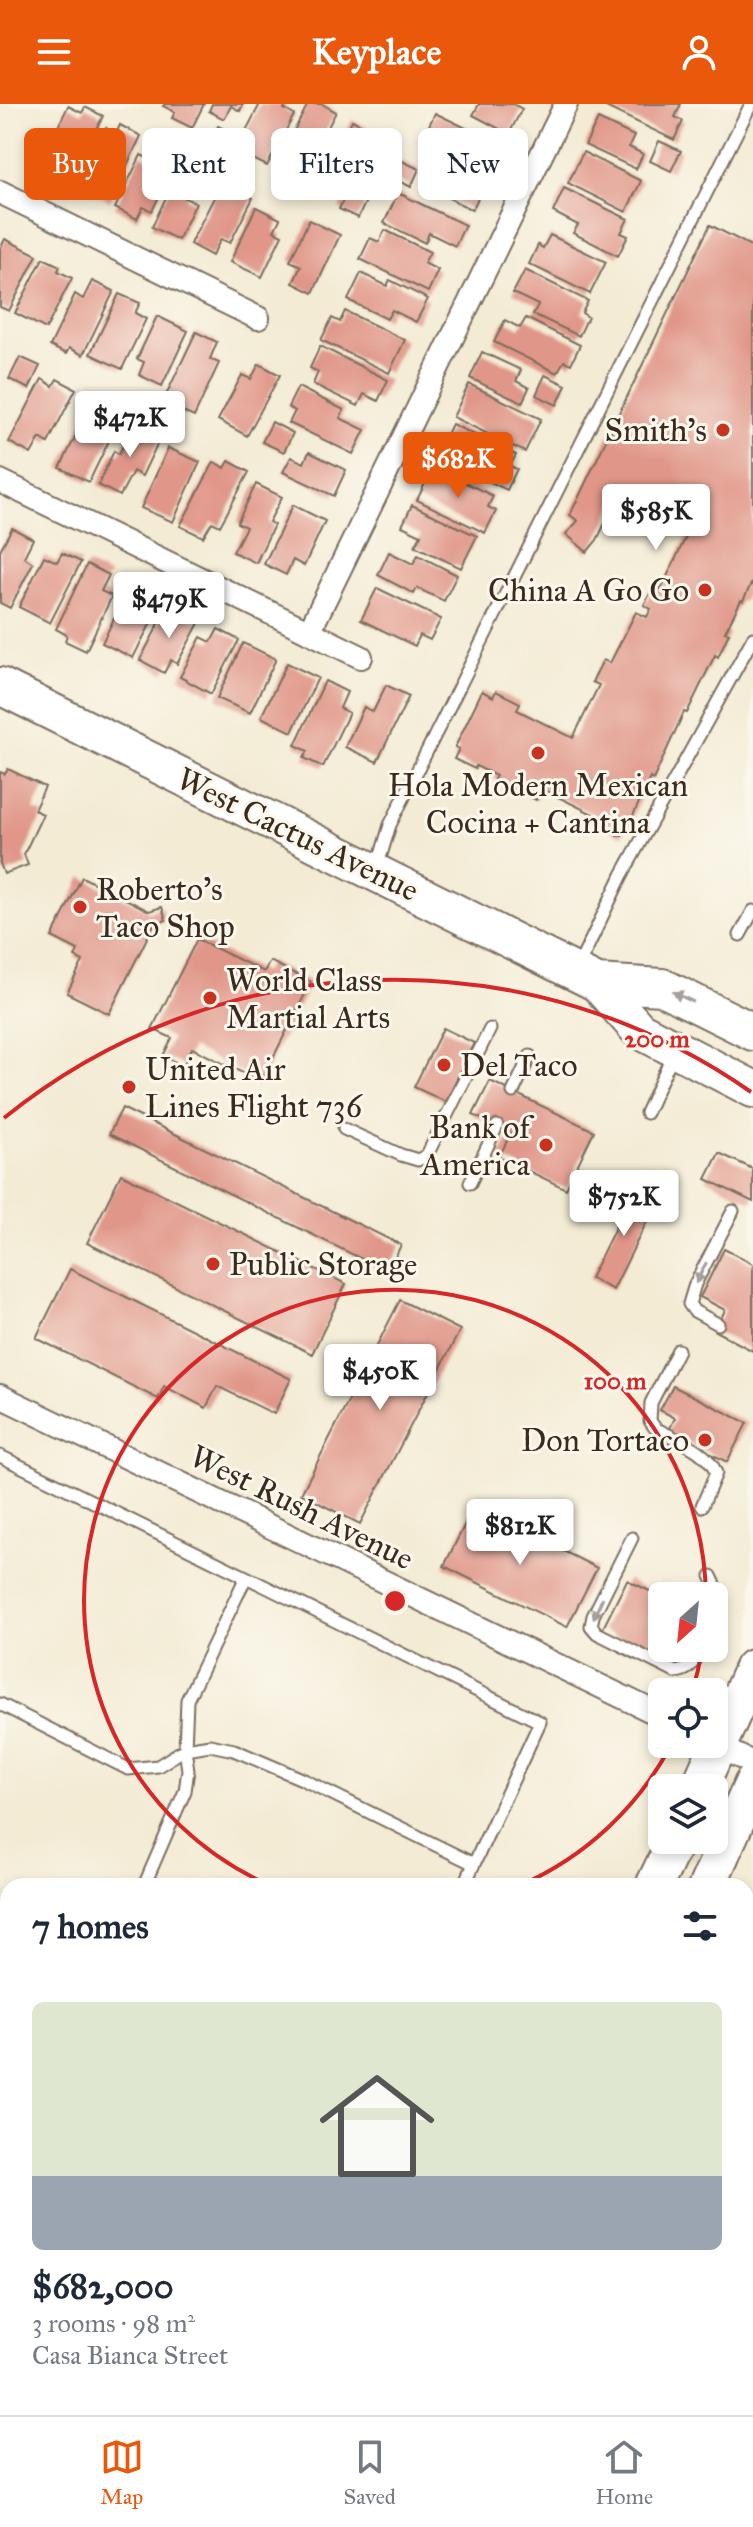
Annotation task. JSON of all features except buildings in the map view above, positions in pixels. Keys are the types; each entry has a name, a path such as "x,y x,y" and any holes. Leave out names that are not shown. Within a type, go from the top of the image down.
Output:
{"main road":[{"name":"West Cactus Avenue","path":"0,686 586,978 639,1030 753,1089"},
{"name":"West Cactus Avenue","path":"586,978 662,987 753,1032"},
{"path":"728,1719 753,1668"},
{"path":"711,1878 753,1783"},
{"path":"658,1878 669,1854"}],"street":[{"path":"309,632 566,104"},
{"path":"0,192 258,318"},
{"path":"0,481 361,657"},
{"name":"West Rush Avenue","path":"0,1396 648,1709"},
{"path":"728,1752 753,1763"}],"lane":[{"path":"376,873 390,825 751,104"},
{"path":"586,978 622,875 753,638"},
{"path":"740,935 753,911"},
{"path":"344,1129 401,1155 418,1160 427,1155 490,1029"},
{"path":"646,1113 675,1050"},
{"path":"513,1092 530,1056"},
{"path":"470,1183 497,1126"},
{"path":"718,1324 694,1311 689,1304 695,1284 733,1211"},
{"path":"678,1350 651,1403 650,1421 655,1428 713,1463 716,1473 702,1506"},
{"path":"0,1456 540,1722 468,1878"},
{"path":"632,1538 593,1616 591,1626 597,1633 648,1658"},
{"path":"711,1576 714,1582"},
{"path":"147,1878 185,1791 188,1770 185,1749 187,1700 246,1577"},
{"path":"655,1662 675,1672 683,1672 694,1662"},
{"path":"0,1704 128,1769 158,1766 185,1749 210,1745 234,1750 302,1779 474,1864"}],"place":[{"name":"Smith's","path":"723,430"},
{"name":"China A Go Go","path":"705,590"},
{"name":"Hola Modern Mexican Cocina + Cantina","path":"538,753"},
{"name":"Roberto's Taco Shop","path":"80,907"},
{"name":"World Class Martial Arts","path":"210,998"},
{"name":"Del Taco","path":"444,1065"},
{"name":"United Air Lines Flight 736","path":"129,1087"},
{"name":"Bank of America","path":"546,1145"},
{"name":"Public Storage","path":"213,1264"},
{"name":"Don Tortaco","path":"705,1440"}]}
